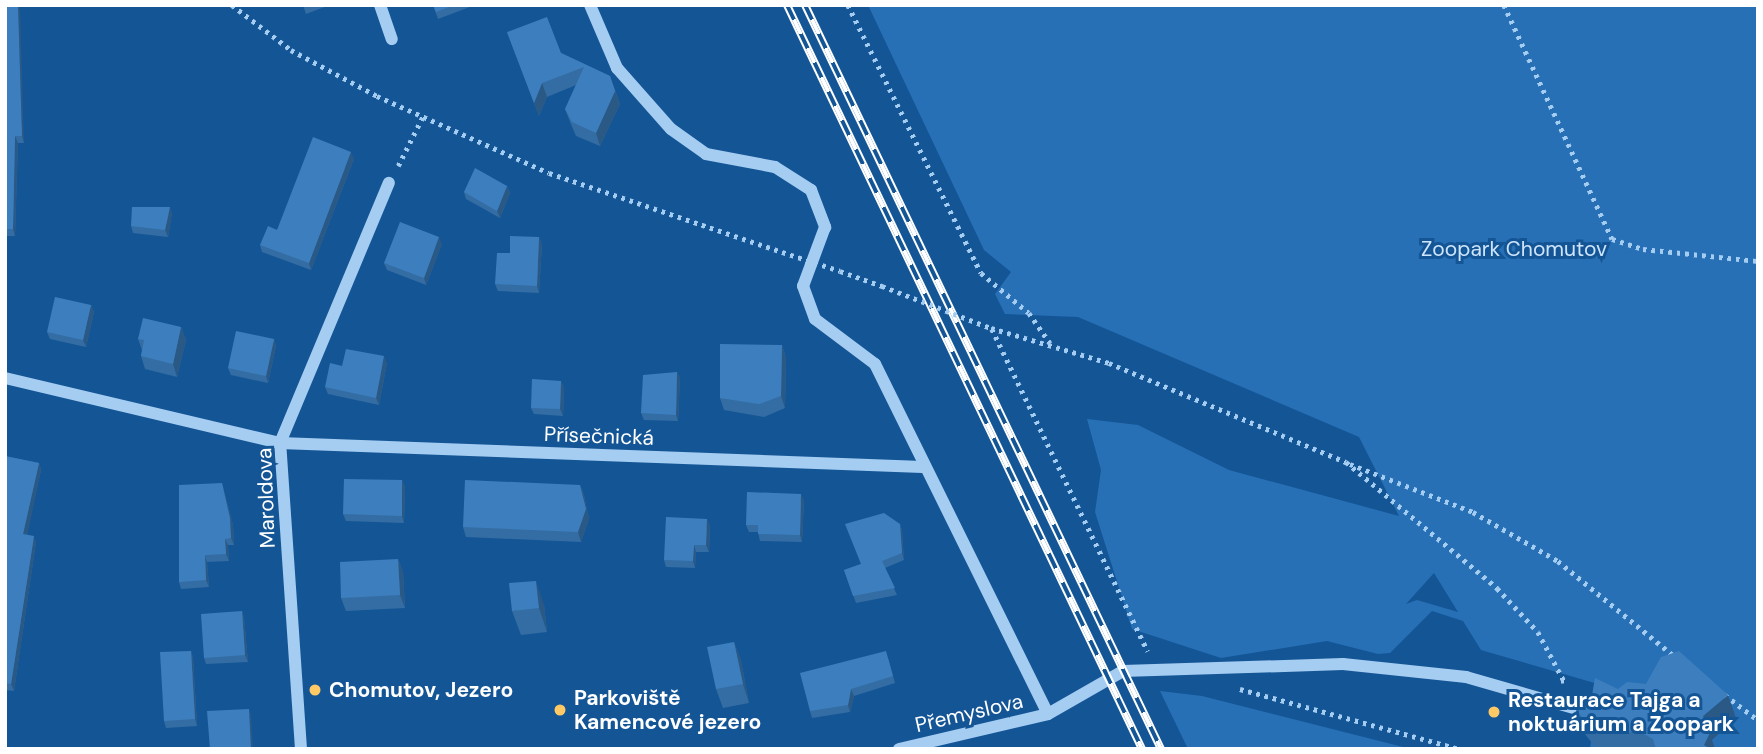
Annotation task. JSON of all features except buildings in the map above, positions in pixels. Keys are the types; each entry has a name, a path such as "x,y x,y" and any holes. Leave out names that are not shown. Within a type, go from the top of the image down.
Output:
{"street":[{"path":"380,5 392,39"},
{"path":"590,5 617,68 671,129 706,155 775,167 811,190 825,227 803,286 815,319 875,363 923,467 1048,714"},
{"name":"Maroldova","path":"300,749 280,443 389,183"},
{"name":"Přísečnická","path":"5,378 280,443 923,467"},
{"name":"Přemyslova","path":"899,749 1048,714 1123,671 1226,672 1343,664 1439,674 1594,713"}],"path":[{"path":"232,5 291,50 423,116 550,173 840,271 991,328 1050,343 1473,512 1558,561 1678,659"},
{"path":"848,5 981,273 1029,313 1050,343"},
{"path":"1504,5 1612,239 1643,249 1758,261"},
{"path":"389,183 423,116"},
{"path":"991,328 1138,642 1169,671"},
{"path":"1346,462 1530,623 1564,681 1552,681"},
{"path":"1226,672 1224,684 1459,749"},
{"path":"1718,690 1758,720"}],"green space":[{"name":"Zoopark Chomutov","path":"868,5 1758,5 1758,749 1590,749 1598,684 1481,650 1463,621 1432,611 1390,653 1378,654 1327,641 1221,658 1132,629 1095,512 1101,470 1087,419 1138,425 1229,470 1399,516 1359,437 1078,317 1005,314 995,294 1011,272 984,250","holes":["1434,573 1458,612 1417,600 1406,604"]},
{"path":"1160,691 1202,696 1411,749 1188,749"}],"railway":[{"path":"787,5 1142,749"},
{"path":"805,5 1161,749"}],"place":[{"name":"Chomutov, Jezero","path":"315,690"},
{"name":"Parkoviště Kamencové jezero","path":"560,710"},
{"name":"Restaurace Tajga a noktuárium a Zoopark","path":"1494,712"}]}
